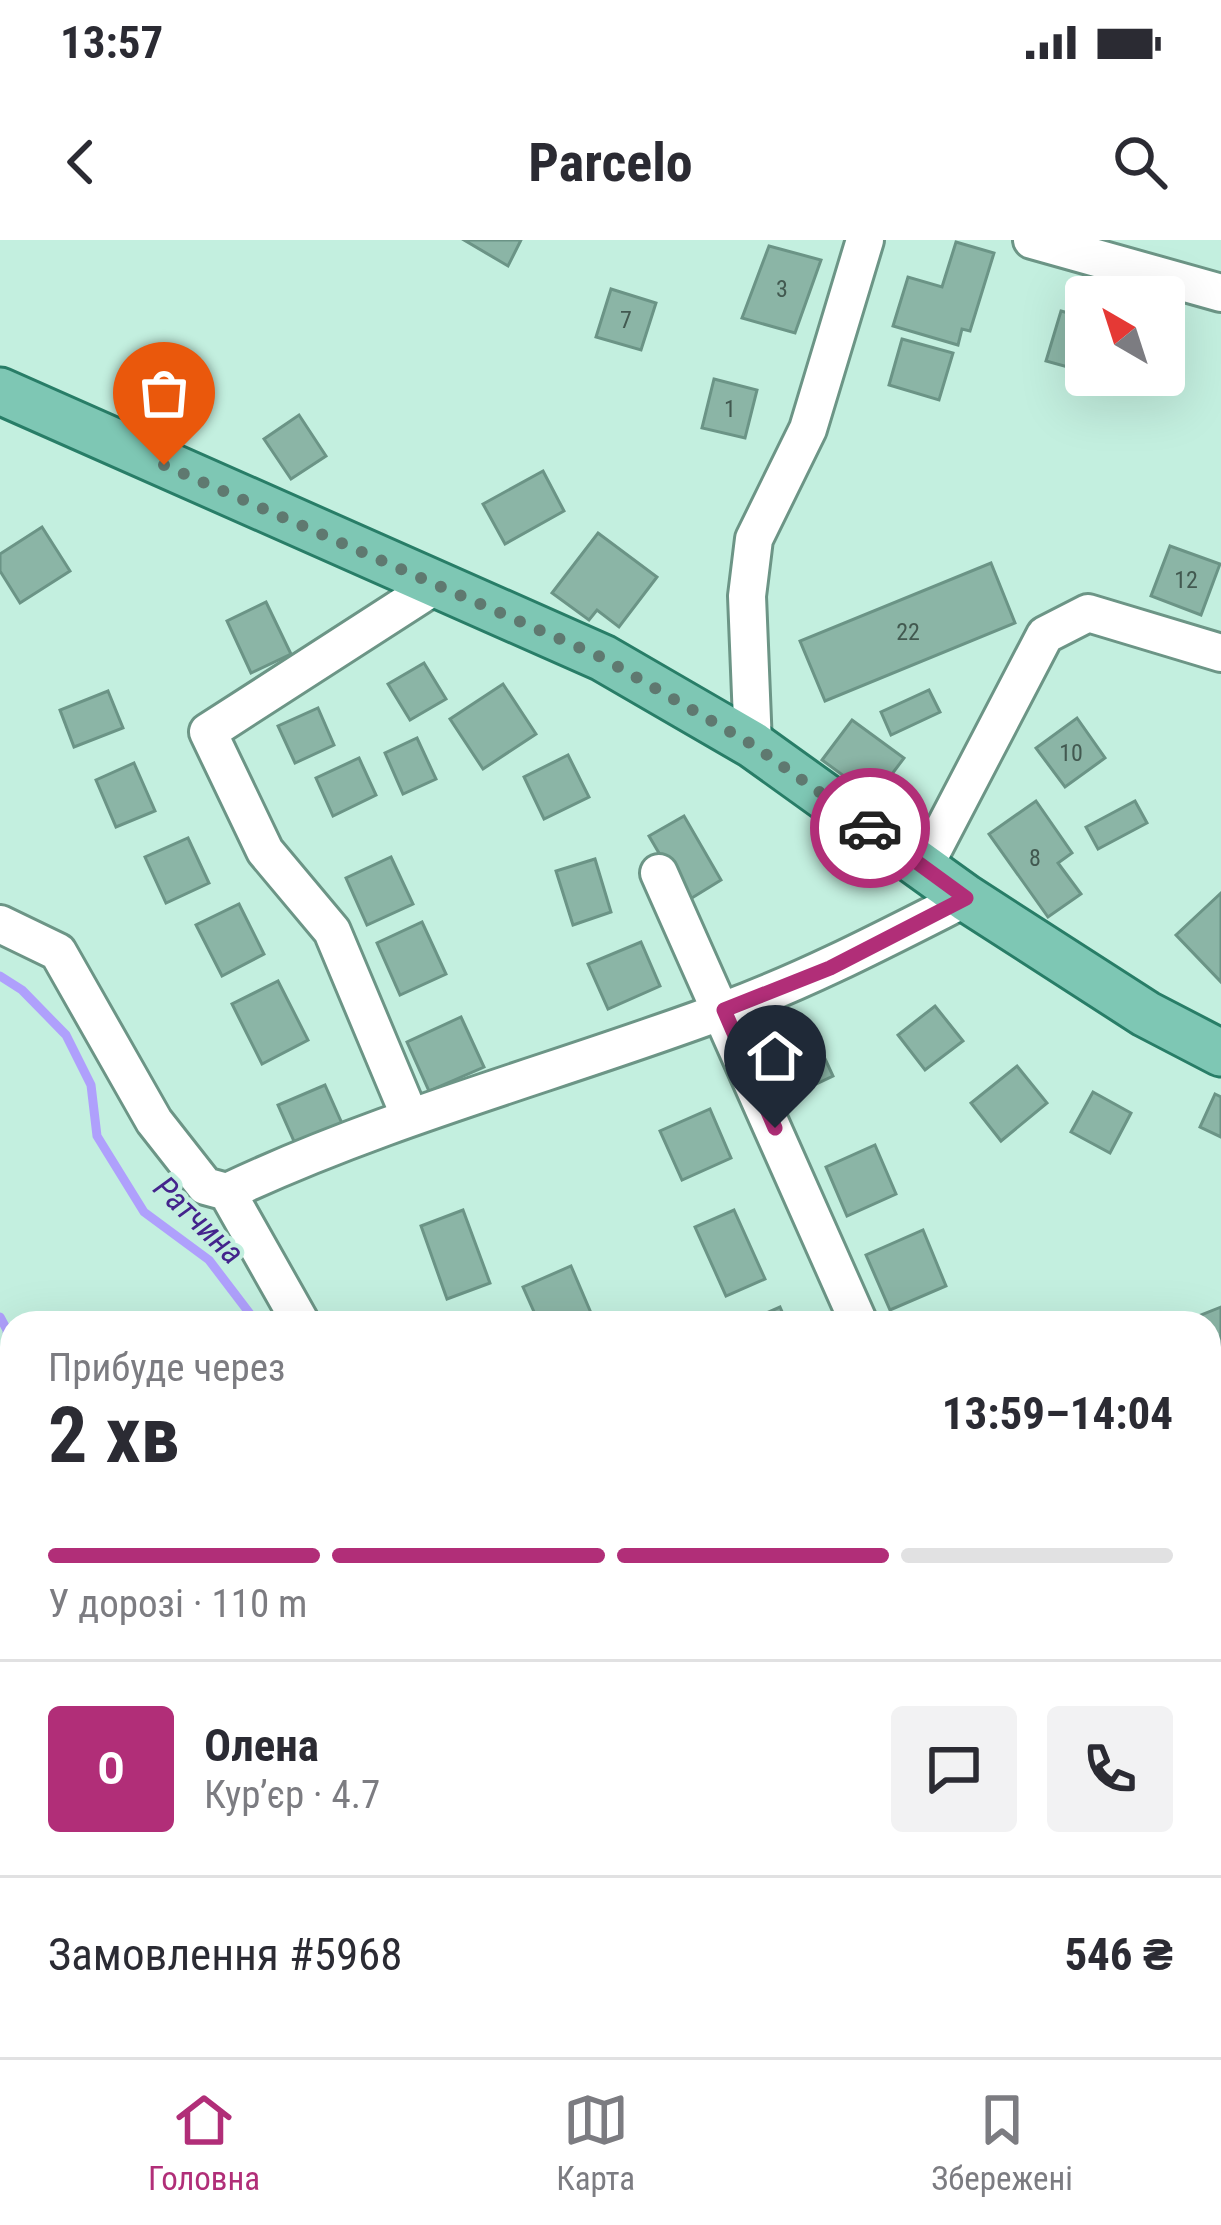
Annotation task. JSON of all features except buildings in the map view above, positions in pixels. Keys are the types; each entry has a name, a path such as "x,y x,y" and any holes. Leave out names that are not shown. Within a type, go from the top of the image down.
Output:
{"main road":[{"path":"0,391 603,658 753,745 966,898 1146,1014 1221,1053"}],"street":[{"path":"1032,240 1221,293"},
{"path":"753,745 747,596 754,538 808,429 858,241"},
{"path":"410,1117 332,931 265,851 208,732 436,585"},
{"path":"924,866 1045,634 1088,614 1221,653"},
{"path":"659,873 855,1311"},
{"path":"0,924 58,952 154,1121 205,1186 227,1192 309,1153 724,1010 830,968 966,898"},
{"path":"227,1192 294,1311"}],"waterway":[{"name":"Ратчина","path":"0,976 22,990 66,1035 91,1085 97,1136 144,1212 209,1260 248,1311"}],"way so far":[{"path":"164,465 603,658 753,745 870,828"}],"route":[{"path":"775,1128 724,1010 830,968 966,898 870,828"}]}
